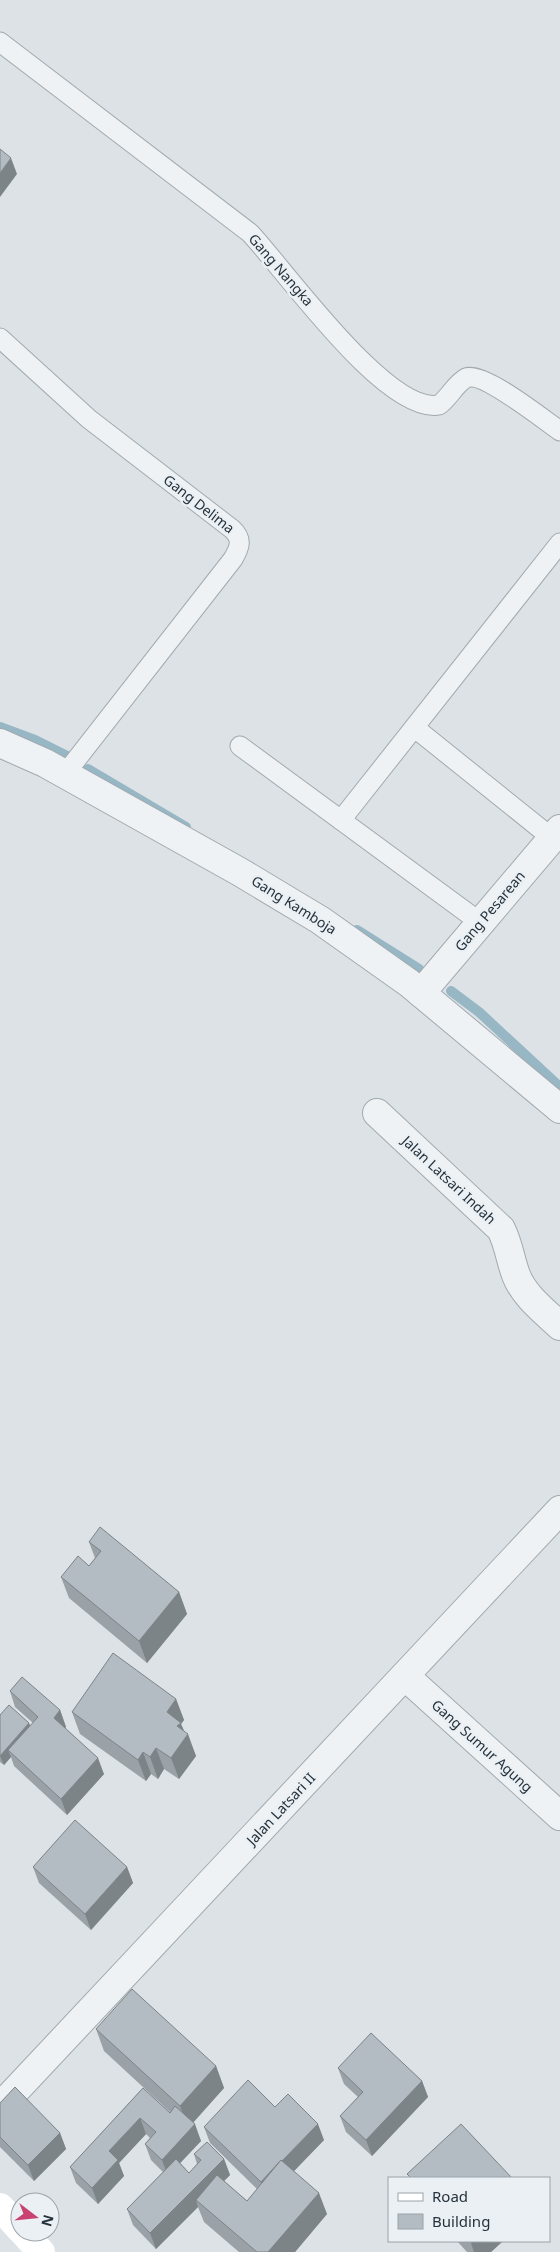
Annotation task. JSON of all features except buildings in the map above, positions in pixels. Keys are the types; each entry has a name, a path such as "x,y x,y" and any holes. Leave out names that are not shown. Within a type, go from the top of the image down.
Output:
{"main road":[{"path":"0,2207 10,2218"},
{"path":"32,2242 41,2252"}],"street":[{"name":"Gang Kamboja","path":"0,743 27,754 65,774 283,897 363,949 421,993 560,1109"},
{"name":"Gang Pesarean","path":"421,993 556,833"},
{"name":"Jalan Latsari Indah","path":"377,1113 501,1229 508,1244 516,1275 522,1286 534,1302 560,1326"},
{"name":"Jalan Latsari II","path":"0,2107 560,1510"},
{"name":"Gang Sumur Agung","path":"404,1676 560,1816"}],"lane":[{"name":"Gang Nangka","path":"0,42 250,233 269,253 343,344 404,396 422,405 438,405 462,381 477,377 491,384 560,431"},
{"name":"Gang Delima","path":"0,338 83,414 232,529 240,539 240,545 233,559 65,774"},
{"path":"341,820 560,543"},
{"path":"415,728 556,833"},
{"path":"240,746 481,923"}],"waterway":[{"path":"0,727 35,740 67,756"},
{"path":"88,769 186,827"},
{"path":"357,930 419,969"},
{"path":"451,991 479,1012 560,1087"}]}
